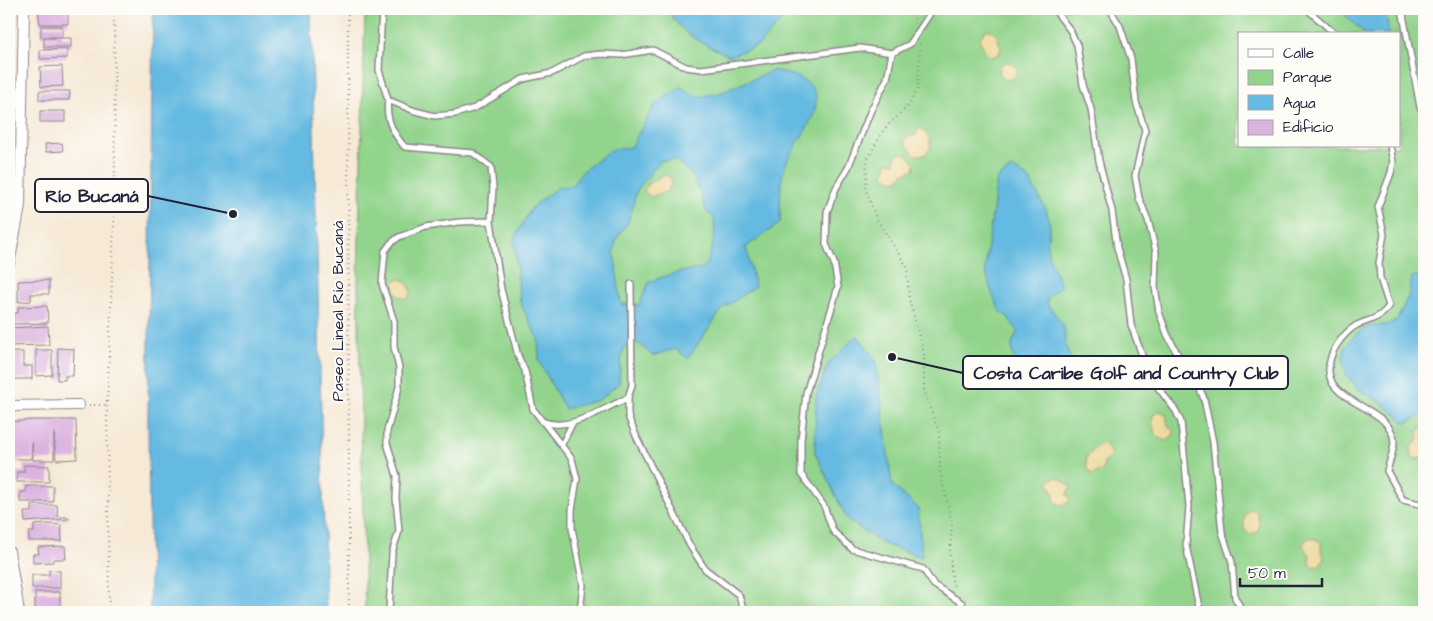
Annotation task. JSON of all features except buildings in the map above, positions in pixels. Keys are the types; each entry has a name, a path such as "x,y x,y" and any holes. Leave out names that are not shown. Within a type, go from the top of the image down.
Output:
{"street":[{"path":"9,264 12,232 20,206 24,9"},
{"path":"9,406 79,405"},
{"path":"9,551 19,612"}],"lane":[{"path":"382,9 379,70 388,100 386,112 396,137 405,147 473,153 491,167 493,188 491,221 501,289 518,356 525,370 533,409 572,459 577,479 572,519 583,584 580,612"},
{"path":"388,100 415,111 435,116 455,114 475,108 523,79 552,73 584,56 601,54 621,54 653,50 686,67 702,69 860,48 892,54 910,44 920,32 933,9"},
{"path":"1054,9 1070,30 1076,45 1091,108 1099,161 1112,211 1117,248 1126,278 1131,325 1150,377 1176,411 1181,422 1188,506 1186,545 1200,612"},
{"path":"1110,9 1120,26 1131,59 1136,102 1145,130 1135,176 1139,198 1148,220 1156,252 1154,287 1159,312 1167,334 1180,358 1196,379 1204,398 1213,442 1222,532 1232,562 1235,598 1243,612"},
{"path":"1307,9 1333,32"},
{"path":"1402,9 1420,107 1424,114"},
{"path":"892,54 887,79 871,110 848,168 836,188 827,212 826,244 834,263 838,287 806,393 801,440 801,474 824,506 833,531 852,549 923,569 934,585 962,603"},
{"path":"1390,148 1391,173 1378,208 1384,234 1380,278 1389,306 1383,315 1371,322 1357,326 1336,344 1330,360 1331,376 1337,390 1352,402 1381,417 1391,428 1394,443 1387,471 1403,500 1424,505"},
{"path":"389,612 392,553 399,531 396,498 398,476 387,443 387,431 399,387 399,368 394,347 394,321 382,284 385,252 391,243 399,237 426,227 466,221 491,221"},
{"path":"631,284 632,385 628,398 628,416 690,546 705,569 738,595 744,612"},
{"path":"540,420 550,425 573,422 628,398"},
{"path":"562,444 573,422"}],"path":[{"path":"109,612 107,406 115,201 114,9"},
{"name":"Paseo Lineal Río Bucaná","path":"348,9 349,612"},
{"path":"910,9 920,32 918,87 909,105 884,129 867,160 866,190 876,218 907,267 908,299 924,354 924,390 939,432 940,471 952,524 950,553 952,580 962,603"},
{"path":"79,405 107,406"}],"green space":[{"path":"365,9 1424,9 1424,612 365,612 358,281"}],"sand":[{"path":"987,29 995,32 1001,48 998,55 991,57 987,55 979,39"},
{"path":"1008,62 1016,67 1017,71 1012,79 1008,80 1000,75 999,71 1004,63"},
{"path":"918,129 922,129 929,137 931,147 925,155 915,155 904,142 907,137 915,136"},
{"path":"899,153 907,154 914,162 915,169 903,174 898,181 890,180 884,175 887,162 895,163 895,158"},
{"path":"664,175 669,176 672,182 668,191 650,197 644,190 650,182"},
{"path":"398,279 407,283 410,288 411,293 407,299 397,295 393,284"},
{"path":"1159,411 1166,414 1168,426 1174,432 1172,437 1166,441 1157,437 1152,423 1153,415"},
{"path":"1424,427 1424,457 1416,459 1412,456 1411,447 1419,440 1418,431"},
{"path":"1104,444 1110,451 1110,457 1104,462 1103,470 1092,475 1087,468 1086,458 1098,445"},
{"path":"1057,477 1071,486 1067,494 1070,499 1068,503 1061,505 1055,502 1053,491 1048,483 1051,479"},
{"path":"1254,509 1258,517 1259,527 1257,532 1251,534 1244,530 1244,516 1248,510"},
{"path":"1308,538 1321,542 1321,551 1324,558 1319,566 1312,566 1310,555 1304,548 1303,544"}],"water":[{"path":"153,9 311,9 326,612 150,612 148,419"},
{"path":"668,9 781,9 783,19 759,45 730,56 703,43 686,32 679,26"},
{"path":"1339,9 1385,9 1389,32 1363,32"},
{"path":"774,70 800,78 811,86 816,96 812,118 784,168 781,184 780,223 746,247 755,287 723,308 688,358 675,349 652,356 642,346 634,342 628,343 622,355 619,383 599,400 565,409 539,361 538,339 520,302 514,239 532,207 558,187 571,186 584,170 611,150 631,147 654,106 680,87 698,97 720,93","holes":["676,160 694,178 707,212 714,218 713,244 706,263 703,268 675,273 649,282 639,305 621,304 614,252 616,240 628,222 637,190 660,161"]},
{"path":"1012,168 1029,179 1046,209 1050,226 1047,243 1048,254 1061,286 1048,297 1047,304 1064,326 1066,347 1073,367 1067,376 1052,386 1035,385 1021,374 1012,350 1012,343 1018,331 1006,315 1001,313 992,294 985,269 997,179"},
{"path":"1418,276 1423,284 1422,293 1424,295 1424,414 1406,423 1382,403 1359,390 1346,374 1343,359 1345,347 1355,335 1368,326 1386,325 1397,320 1408,297 1412,277"},
{"path":"857,335 876,360 892,485 918,508 922,557 881,543 847,519 815,453 816,397 827,365"}],"place":[{"name":"Río Bucaná","path":"233,214"},
{"name":"Costa Caribe Golf and Country Club","path":"892,357"}]}
